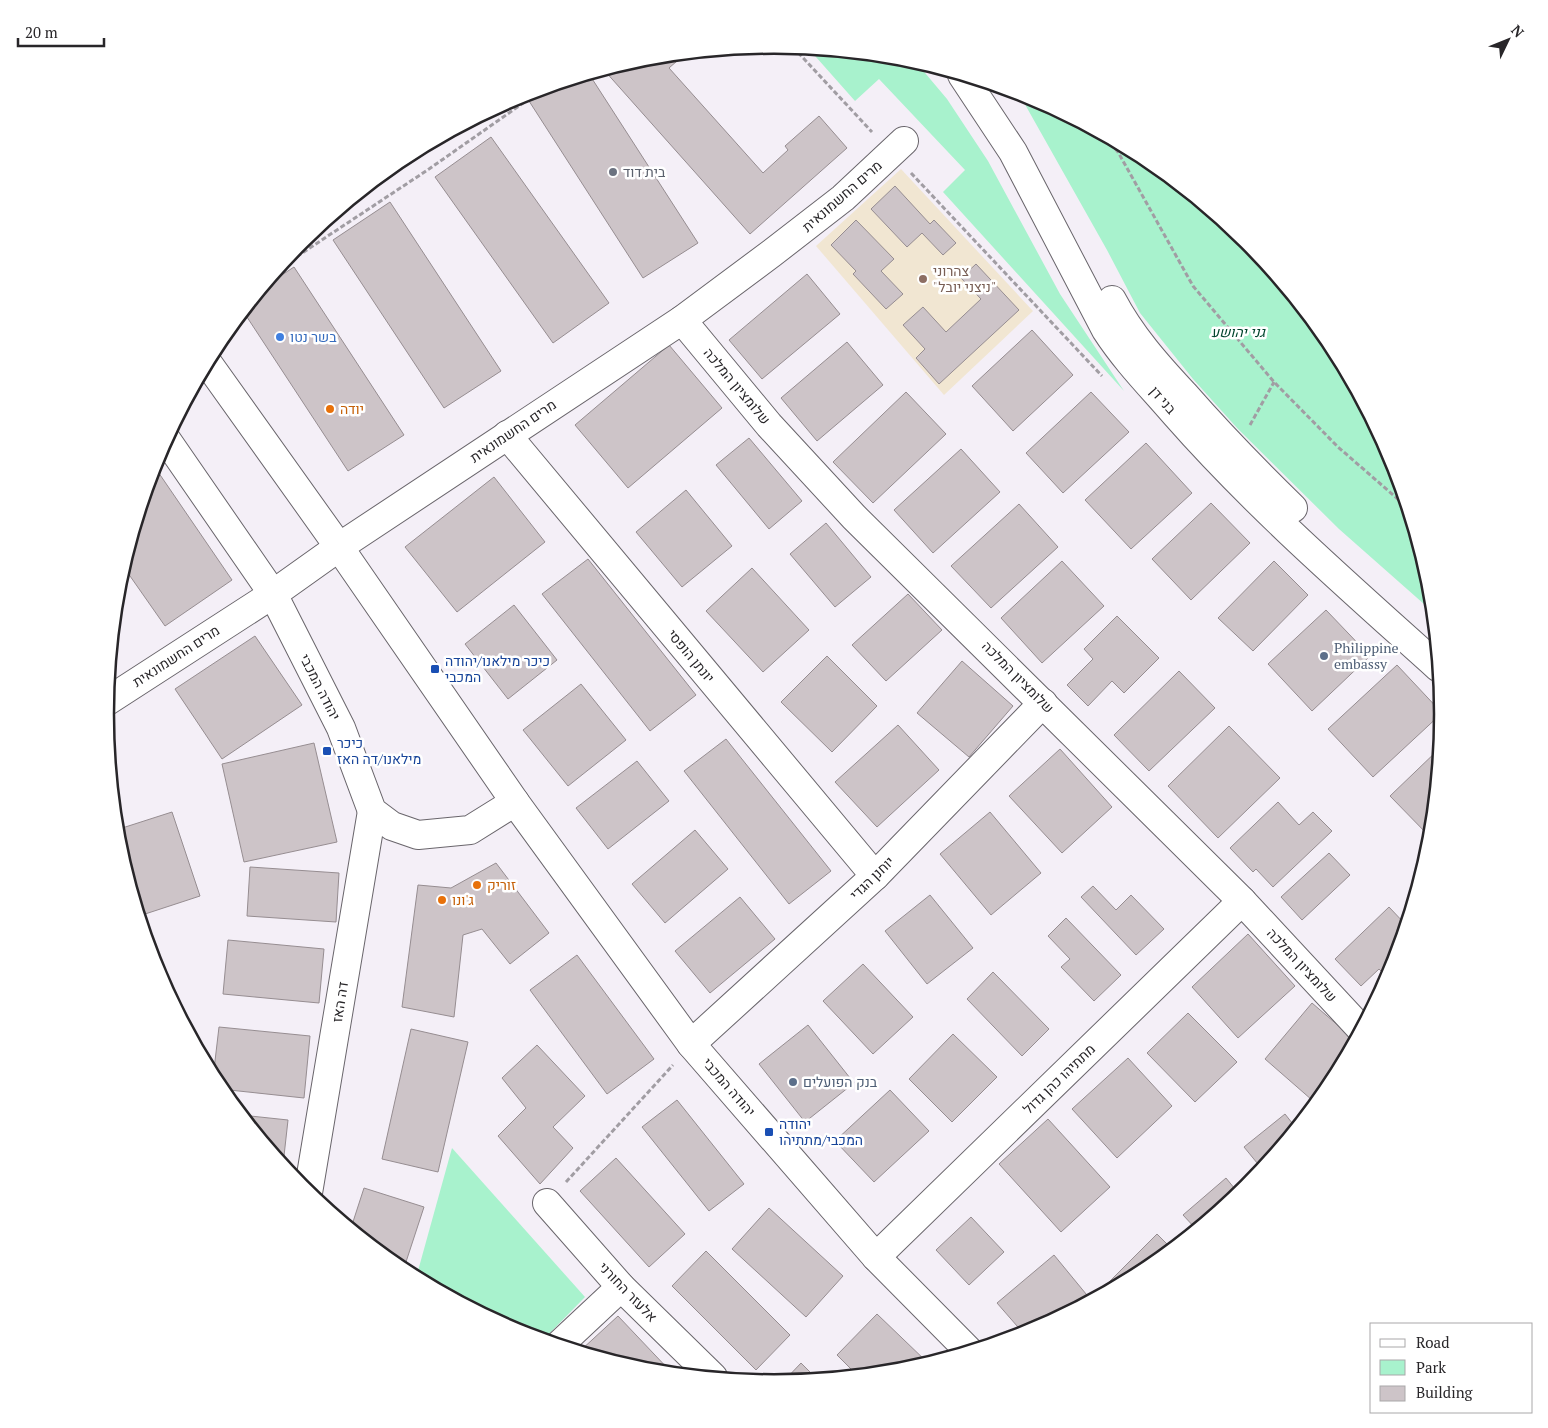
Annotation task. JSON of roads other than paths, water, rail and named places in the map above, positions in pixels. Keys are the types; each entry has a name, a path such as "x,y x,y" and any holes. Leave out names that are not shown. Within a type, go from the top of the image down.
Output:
{"street":[{"name":"בני דן","path":"967,83 1013,152 1106,330 1120,351 1217,461 1324,564 1432,661"},
{"name":"בני דן","path":"993,92 1012,117 1038,162 1123,321 1136,339 1231,447 1334,550 1430,634"},
{"name":"מרים החשמונאית","path":"114,697 273,594 339,547 682,320 843,198 898,147"},
{"name":"שלומציון המלכה","path":"682,320 769,425 854,517 1242,901 1357,1024"},
{"name":"יהודה המכבי","path":"212,368 339,547 515,802 691,1044 876,1257 964,1346"},
{"name":"יונתן הופסי","path":"507,436 875,876"},
{"name":"יהודה המכבי","path":"171,446 273,594 341,728 372,810"},
{"name":"יוחנן הגדי","path":"691,1044 875,876 1043,702"},
{"path":"372,810 392,826 418,835 470,830 515,802"},
{"name":"דה האז","path":"310,1183 372,810"},
{"name":"מתתיהו כהן גדול","path":"876,1257 1242,901"},
{"name":"אלעזר החורני","path":"547,1203 622,1287 706,1371"},
{"path":"564,1340 622,1287"}],"place":[{"name":"בית דוד","path":"613,172"},
{"name":"צהרוני \"ניצני יובל\"","path":"923,279"},
{"name":"בשר נטו","path":"280,337"},
{"name":"יודה","path":"330,409"},
{"name":"Philippine embassy","path":"1324,656"},
{"name":"כיכר מילאנו/יהודה המכבי","path":"435,669"},
{"name":"כיכר מילאנו/דה האז","path":"327,751"},
{"name":"זוריק","path":"477,885"},
{"name":"ג'ונו","path":"442,900"},
{"name":"בנק הפועלים","path":"793,1082"},
{"name":"יהודה המכבי/מתתיהו","path":"769,1132"}],"park label":[{"name":"גני יהושע","path":"1238,332"}]}
